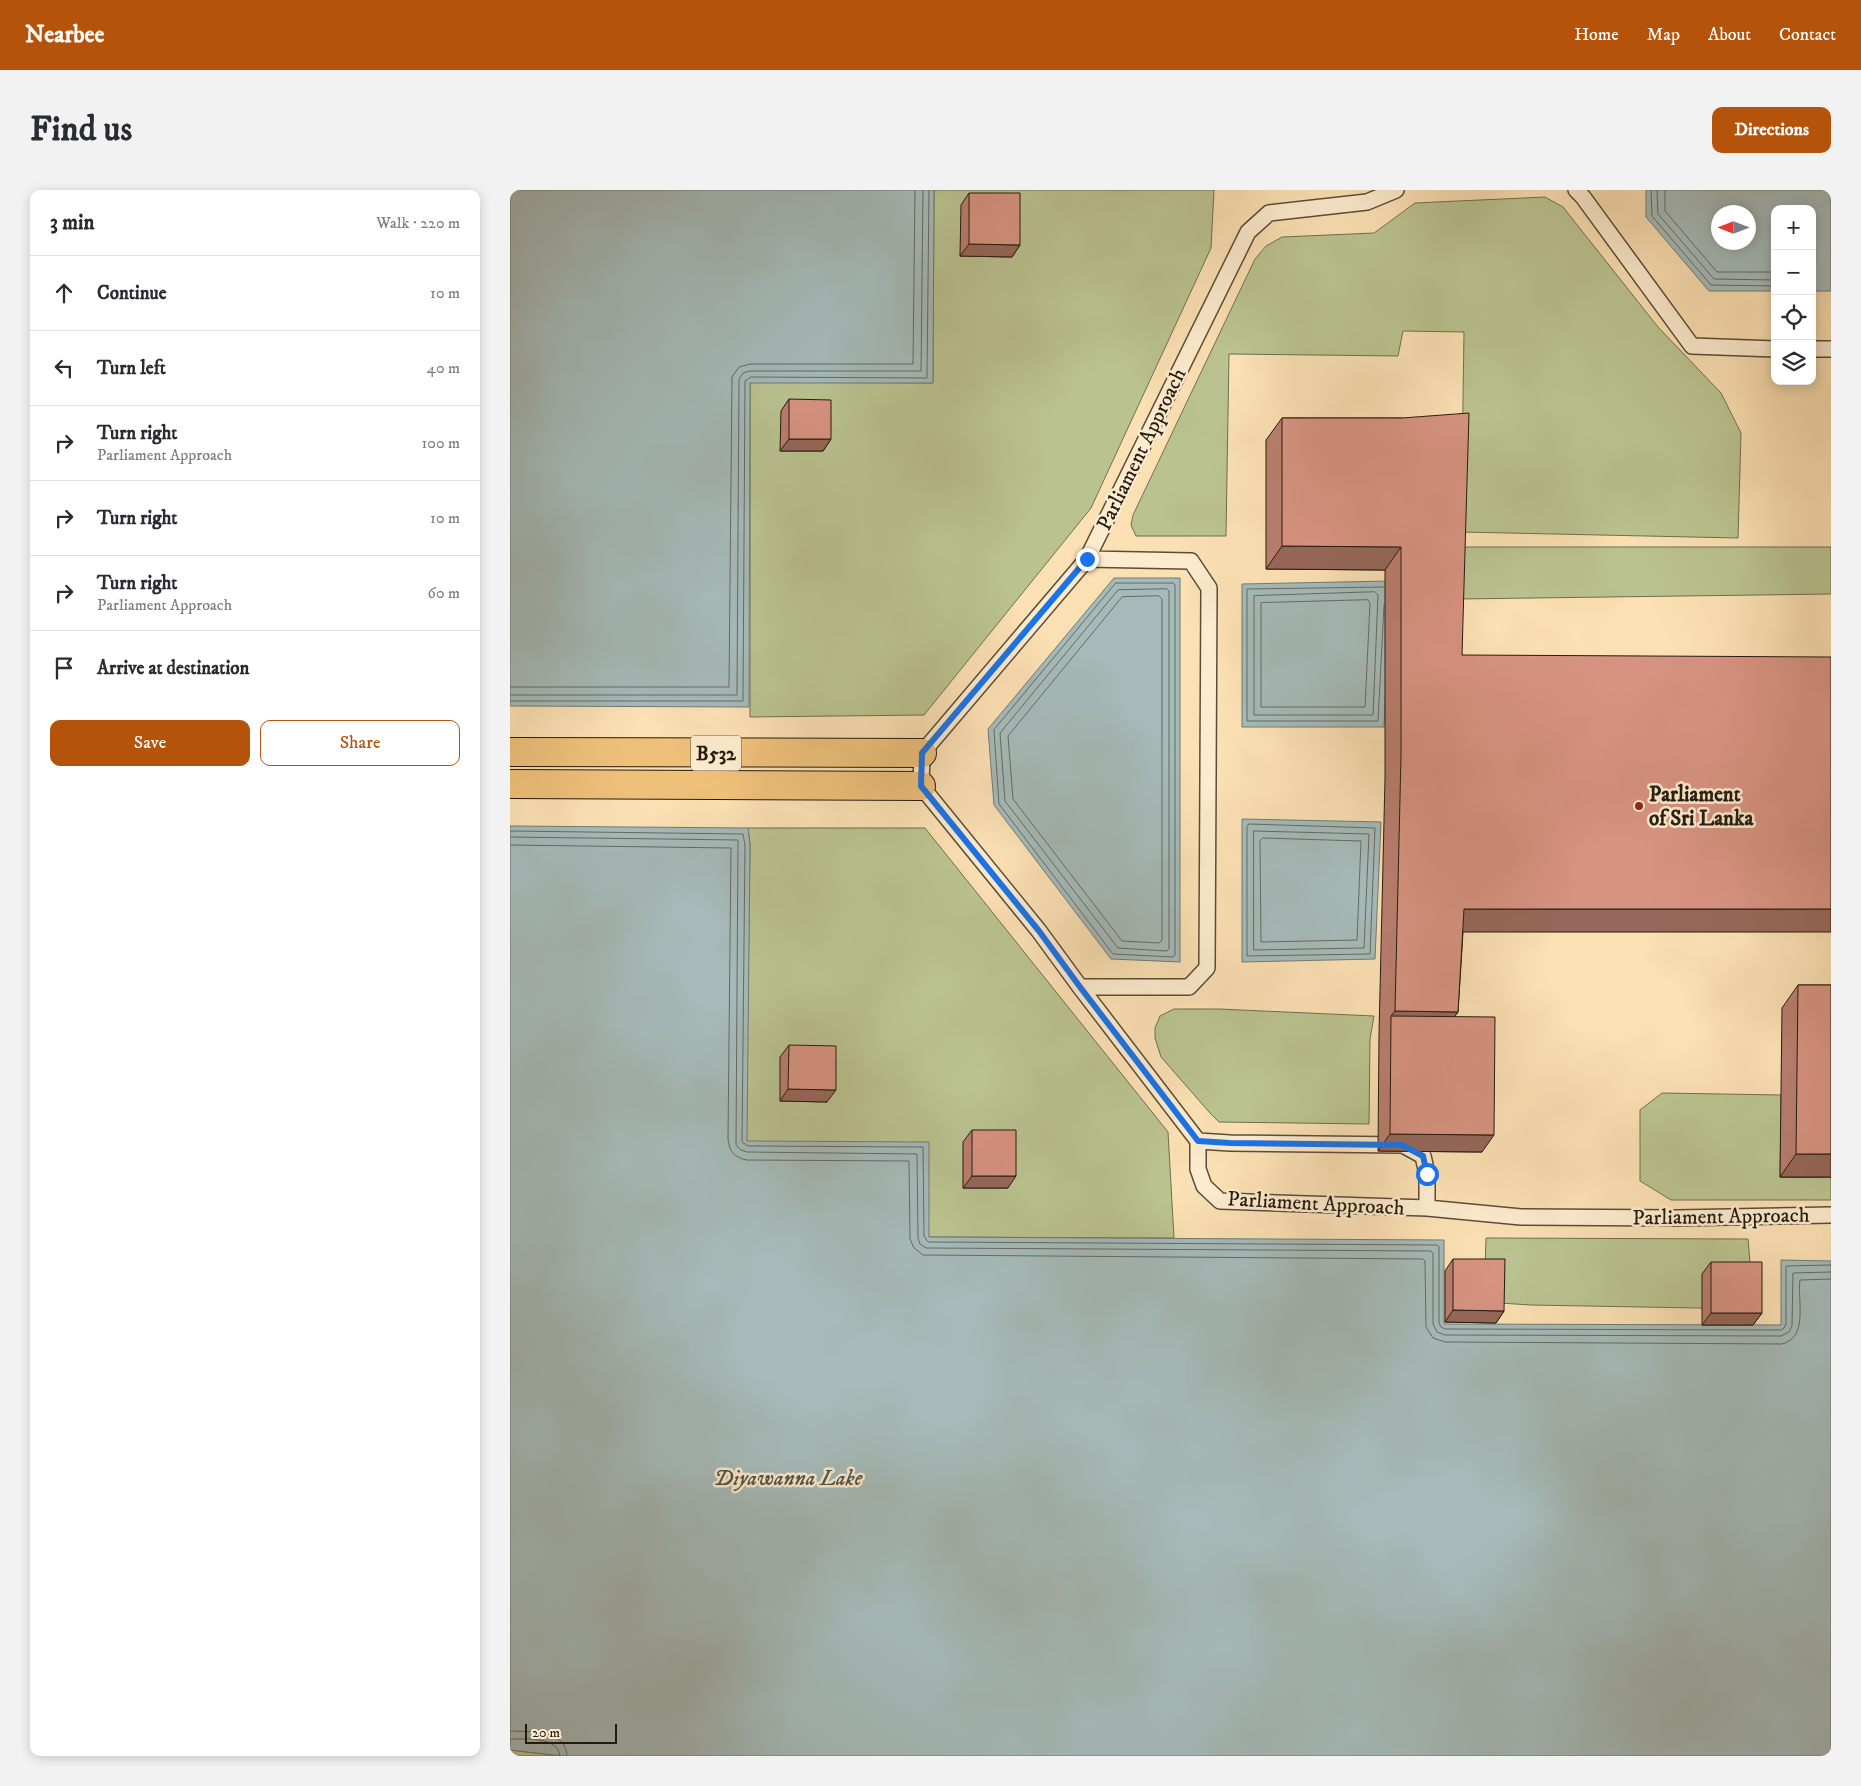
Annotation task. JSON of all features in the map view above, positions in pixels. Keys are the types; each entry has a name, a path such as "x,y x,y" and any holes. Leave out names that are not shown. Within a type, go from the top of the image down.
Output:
{"main road":[{"name":"B532","path":"510,752 922,753"},
{"name":"B532","path":"510,784 921,786"}],"lane":[{"name":"Parliament Approach","path":"922,753 1087,559 1248,232 1269,213 1367,202 1396,190"},
{"path":"1576,190 1692,346 1771,349"},
{"path":"1816,349 1831,349"},
{"path":"1080,987 1189,987 1207,968 1208,588 1191,561 1087,559"},
{"path":"922,753 921,786 1039,931 1198,1141 1402,1145 1423,1156 1427,1174 1426,1208"},
{"name":"Parliament Approach","path":"1198,1141 1198,1168 1204,1186 1220,1201 1426,1208 1521,1217 1678,1218 1831,1215"}],"green space":[{"path":"934,190 1214,190 1211,248 1091,508 924,715 750,717 750,382 933,383"},
{"path":"1545,197 1563,207 1658,327 1721,393 1741,433 1738,538 1461,532 1464,332 1403,331 1398,356 1229,354 1226,536 1136,536 1131,525 1133,515 1255,259 1266,246 1282,237 1374,233 1415,203"},
{"path":"1460,547 1831,547 1831,594 1459,599"},
{"path":"748,828 925,828 1168,1132 1174,1238 929,1237 746,1141 750,845"},
{"path":"1174,1009 1219,1009 1374,1016 1370,1039 1369,1124 1219,1122 1161,1057 1155,1038 1155,1028 1160,1016"},
{"path":"1662,1093 1781,1095 1780,1177 1831,1177 1831,1200 1671,1200 1640,1181 1640,1110"},
{"path":"1486,1238 1748,1239 1754,1309 1531,1305 1484,1302"},
{"path":"510,1750 562,1756 510,1756"}],"water":[{"path":"510,190 934,190 933,383 750,383 749,707 510,706"},
{"path":"1646,190 1831,190 1831,291 1816,291 1816,205 1771,205 1771,291 1709,291 1646,217"},
{"path":"1114,578 1180,578 1180,962 1111,959 994,805 988,729"},
{"path":"1390,581 1384,727 1242,727 1242,584"},
{"path":"1242,819 1381,822 1375,959 1242,962"},
{"name":"Diyawanna Lake","path":"510,826 748,828 750,845 747,1141 929,1142 929,1237 1444,1240 1444,1324 1781,1325 1781,1260 1831,1261 1831,1756 562,1756 510,1750"}],"building":[{"path":"969,193 1020,193 1020,245 969,244"},
{"path":"789,399 831,400 831,439 789,439"},
{"name":"Parliament of Sri Lanka","path":"1469,413 1462,655 1831,657 1831,909 1464,909 1458,1012 1395,1011 1401,755 1401,547 1282,546 1282,418 1402,418"},
{"path":"1798,985 1831,985 1831,1154 1796,1154"},
{"path":"1391,1016 1495,1017 1494,1135 1390,1134"},
{"path":"789,1045 836,1046 836,1090 788,1089"},
{"path":"972,1130 1016,1130 1016,1176 972,1176"},
{"path":"1453,1259 1505,1259 1504,1311 1453,1310"},
{"path":"1711,1262 1762,1262 1762,1313 1711,1313"}],"place":[{"name":"Parliament of Sri Lanka","path":"1639,806"}],"route":[{"path":"1087,559 922,753 921,786 1039,931 1198,1141 1402,1145 1423,1156 1427,1174"}]}
